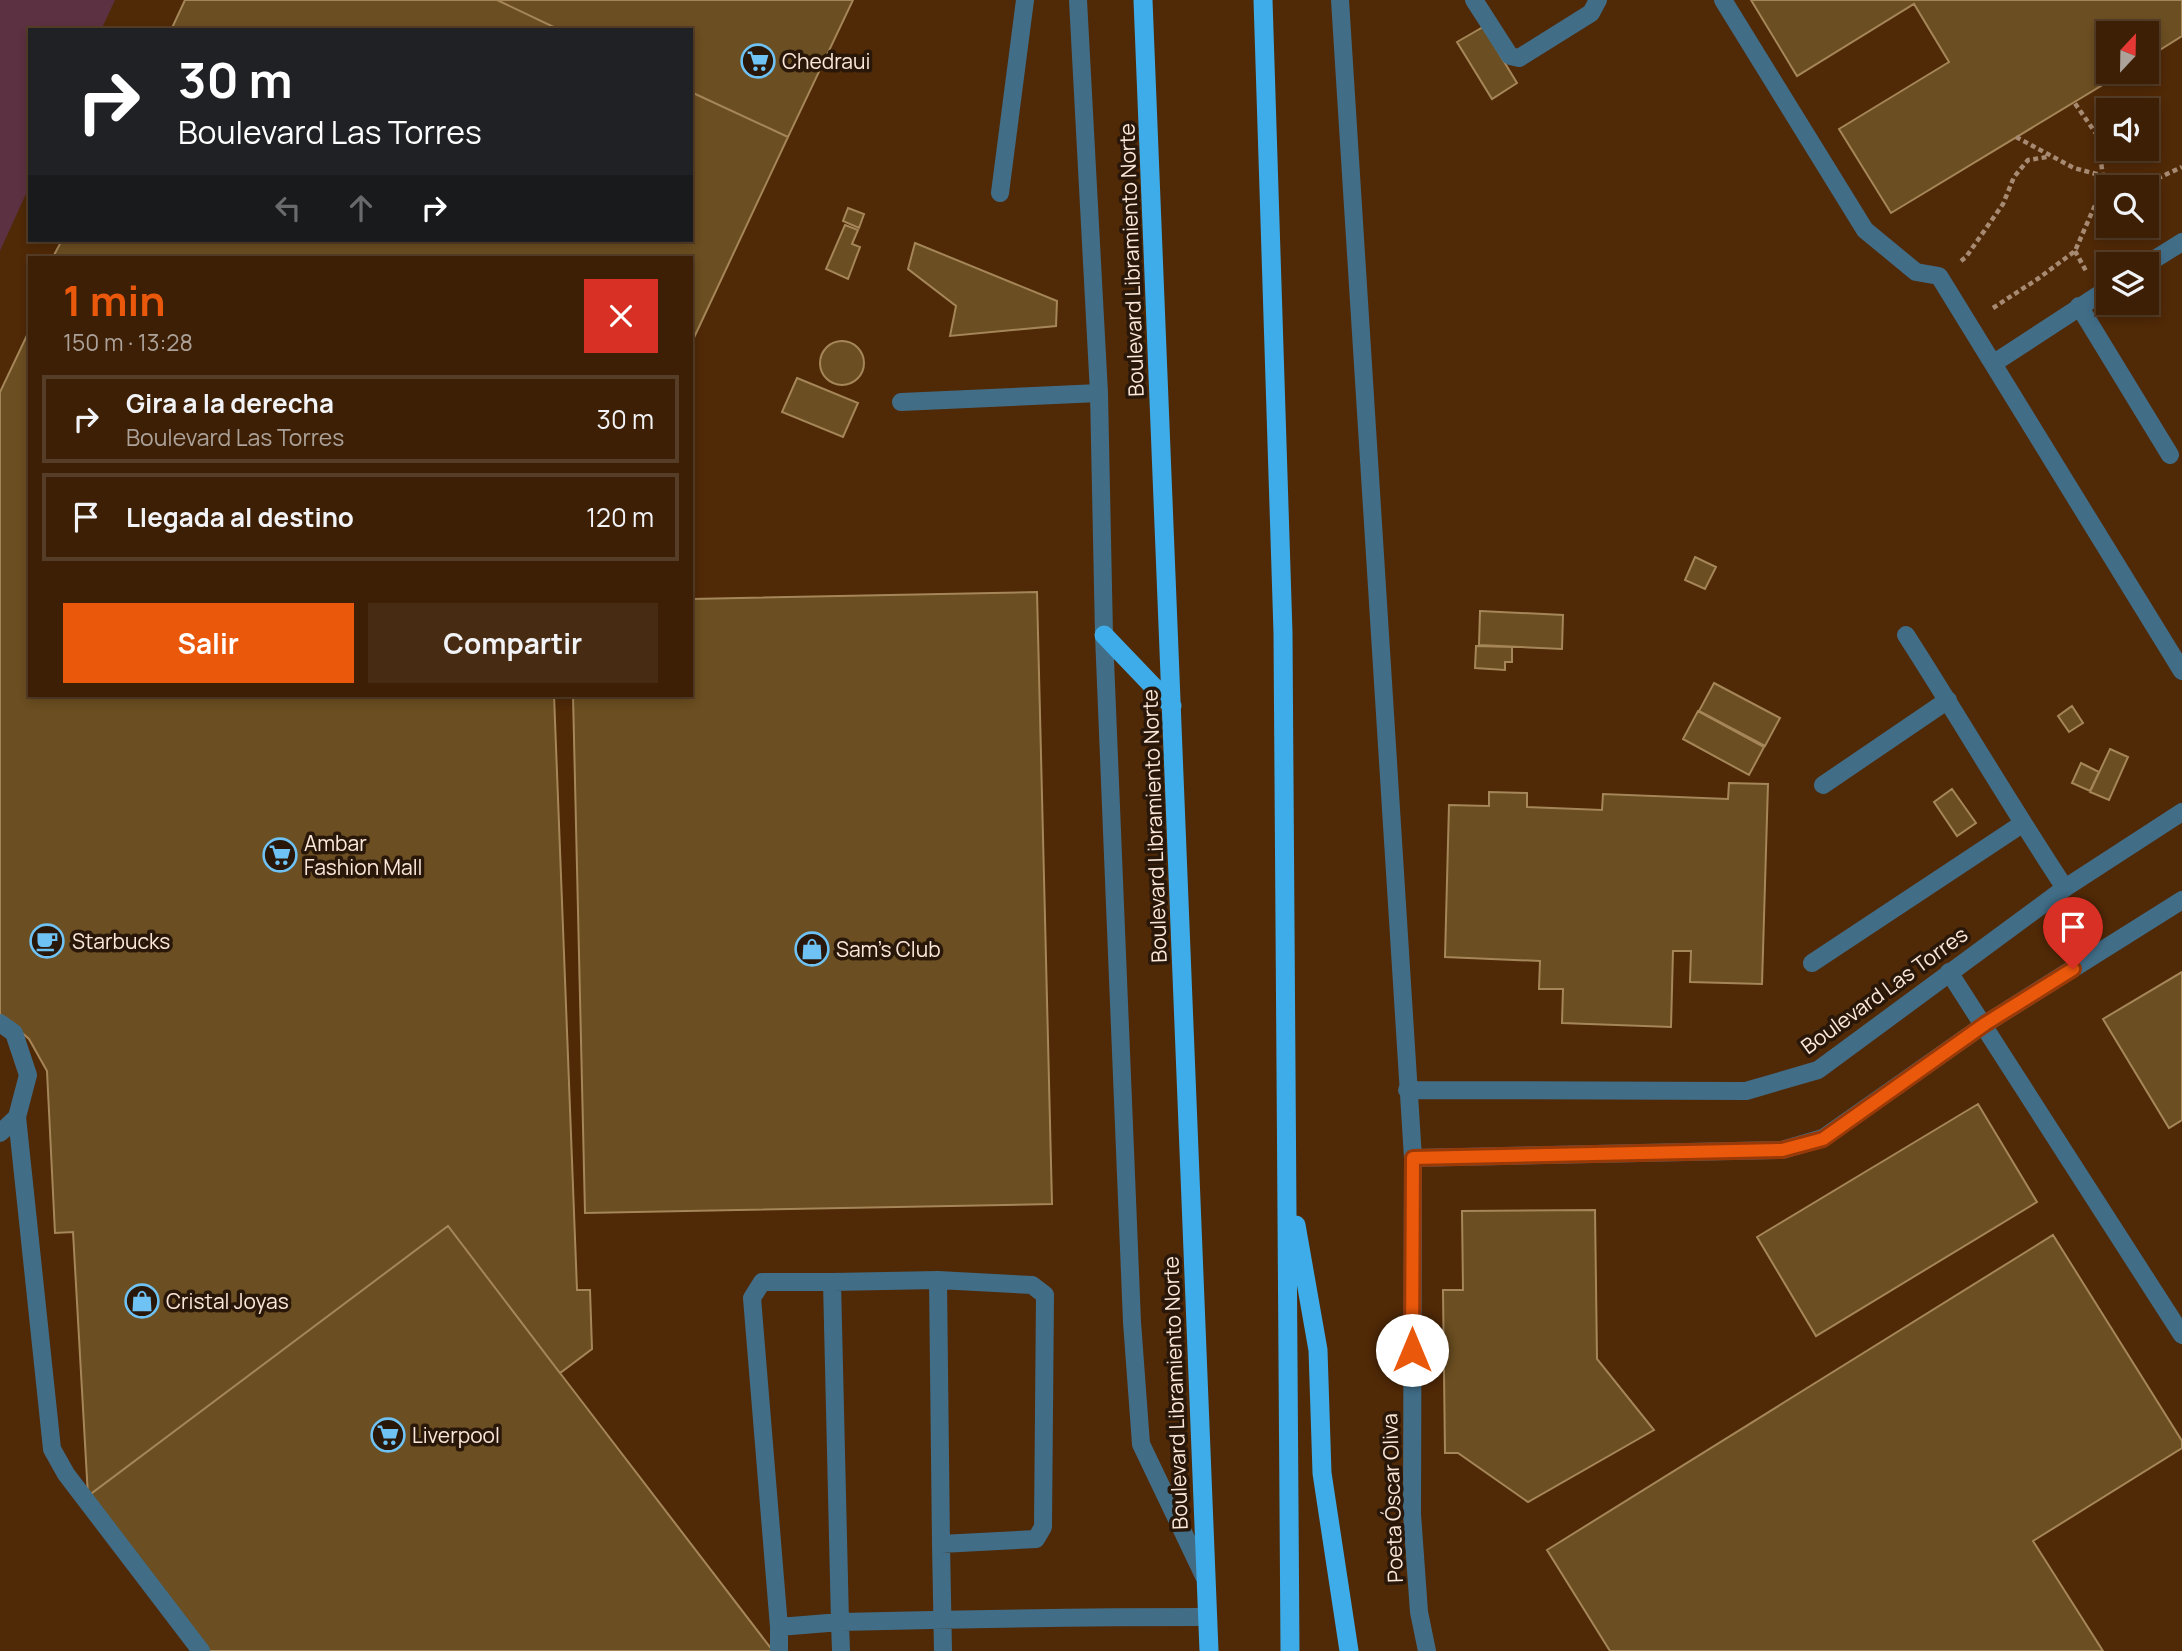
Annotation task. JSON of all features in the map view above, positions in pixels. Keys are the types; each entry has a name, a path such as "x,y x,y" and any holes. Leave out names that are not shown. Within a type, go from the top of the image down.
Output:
{"highway":[{"name":"Boulevard Libramiento Norte","path":"1143,0 1209,1651"},
{"path":"1263,0 1283,633 1290,1651"},
{"path":"1104,635 1172,706"},
{"path":"1287,1168 1318,1350 1322,1473 1349,1651"}],"street":[{"path":"1000,193 1025,0"},
{"path":"1078,0 1099,393 1104,635 1132,1322 1141,1444 1204,1576"},
{"name":"Poeta Óscar Oliva","path":"1340,0 1413,1158 1412,1514 1419,1612 1427,1651"},
{"path":"1474,0 1510,56 1519,58 1591,13 1598,0"},
{"path":"1723,0 1865,230 1916,272 1939,276 2182,671"},
{"path":"2159,256 2182,242"},
{"path":"1994,363 2096,296"},
{"path":"2079,306 2170,455"},
{"path":"901,402 1099,393"},
{"path":"1906,635 2022,824 2065,888"},
{"path":"1824,785 1948,700"},
{"name":"Boulevard Las Torres","path":"1407,1090 1746,1091 1818,1070 2065,888 2182,812"},
{"path":"1812,963 2022,824"},
{"path":"1413,1158 1782,1150 1823,1139 1985,1024 2182,900"},
{"path":"1950,972 2182,1335"},
{"path":"0,1023 14,1033 28,1075 17,1117 52,1449 66,1474 201,1651"},
{"path":"0,1133 17,1117"},
{"path":"938,1280 943,1651"},
{"path":"779,1651 752,1298 762,1282 938,1280 1032,1285 1045,1295 1042,1527 1036,1539 941,1544"},
{"path":"832,1282 841,1651"},
{"path":"779,1627 840,1622 1207,1617"}],"path":[{"path":"2074,102 2097,135 2103,175"},
{"path":"2016,137 2048,157 2099,175"},
{"path":"1939,276 1966,257 2003,204 2014,177 2028,160 2048,157"},
{"path":"2159,178 2182,167"},
{"path":"1969,324 2075,251 2096,203"}],"shaded area":[{"path":"0,0 115,0 102,28 28,28 28,189 0,251"}],"building":[{"path":"185,0 497,0 556,28 172,28"},
{"name":"Chedraui","path":"497,0 853,0 788,137 693,93 693,28 556,28"},
{"path":"1751,0 2182,0 2182,36 2160,50 2160,21 2096,21 2096,84 2104,84 1891,213 1839,129 1949,62 1914,4 1797,76"},
{"path":"1483,27 1517,83 1492,99 1457,42"},
{"path":"693,93 788,137 693,340 693,256 54,256 61,242 693,242"},
{"path":"848,208 864,214 859,228 843,221"},
{"path":"845,225 858,230 852,244 860,247 848,279 826,269"},
{"path":"915,243 1057,301 1056,326 950,336 956,306 908,269"},
{"name":"Ambar Fashion Mall","path":"28,333 28,697 554,697 577,1290 590,1290 592,1349 560,1373 448,1226 88,1496 73,1232 55,1233 47,1071 29,1039 0,1014 0,392"},
{"path":"842,341 851,342 858,347 863,354 863,372 858,379 851,384 842,385 833,384 826,379 821,372 820,363 821,354 826,347 833,342"},
{"path":"797,378 858,403 843,437 782,412"},
{"path":"1695,557 1716,567 1705,589 1685,580"},
{"name":"Sam's Club","path":"1037,592 1052,1204 585,1213 573,697 693,697 693,599"},
{"path":"1480,611 1563,615 1562,649 1479,645"},
{"path":"1476,646 1512,647 1512,662 1505,662 1505,670 1475,668"},
{"path":"1714,683 1780,718 1765,746 1699,711"},
{"path":"2072,706 2083,723 2069,732 2058,716"},
{"path":"1698,711 1764,747 1749,775 1683,739"},
{"path":"2110,749 2128,757 2109,800 2090,792"},
{"path":"2081,763 2099,772 2090,791 2072,783"},
{"path":"1729,783 1768,784 1762,984 1690,982 1691,951 1673,951 1671,1027 1562,1023 1563,989 1539,989 1540,961 1445,957 1449,805 1489,806 1489,792 1527,793 1527,807 1602,810 1603,794 1728,799"},
{"path":"1952,789 1976,823 1957,836 1934,802"},
{"path":"2182,972 2182,1120 2169,1128 2103,1019"},
{"path":"1978,1104 2037,1202 1816,1336 1757,1237"},
{"path":"1595,1210 1597,1359 1654,1430 1528,1502 1458,1453 1445,1453 1443,1290 1463,1290 1462,1211"},
{"name":"Liverpool","path":"448,1226 773,1651 206,1651 88,1496"},
{"path":"2053,1235 2182,1441 2182,1448 2033,1541 2103,1651 1610,1651 1547,1550"}],"place":[{"name":"Chedraui","path":"758,61"},
{"name":"Ambar Fashion Mall","path":"280,855"},
{"name":"Starbucks","path":"47,941"},
{"name":"Sam's Club","path":"812,949"},
{"name":"Cristal Joyas","path":"142,1301"},
{"name":"Liverpool","path":"388,1435"}],"route":[{"path":"1412,1350 1413,1158 1782,1150 1823,1139 1985,1024 2073,969"}]}
